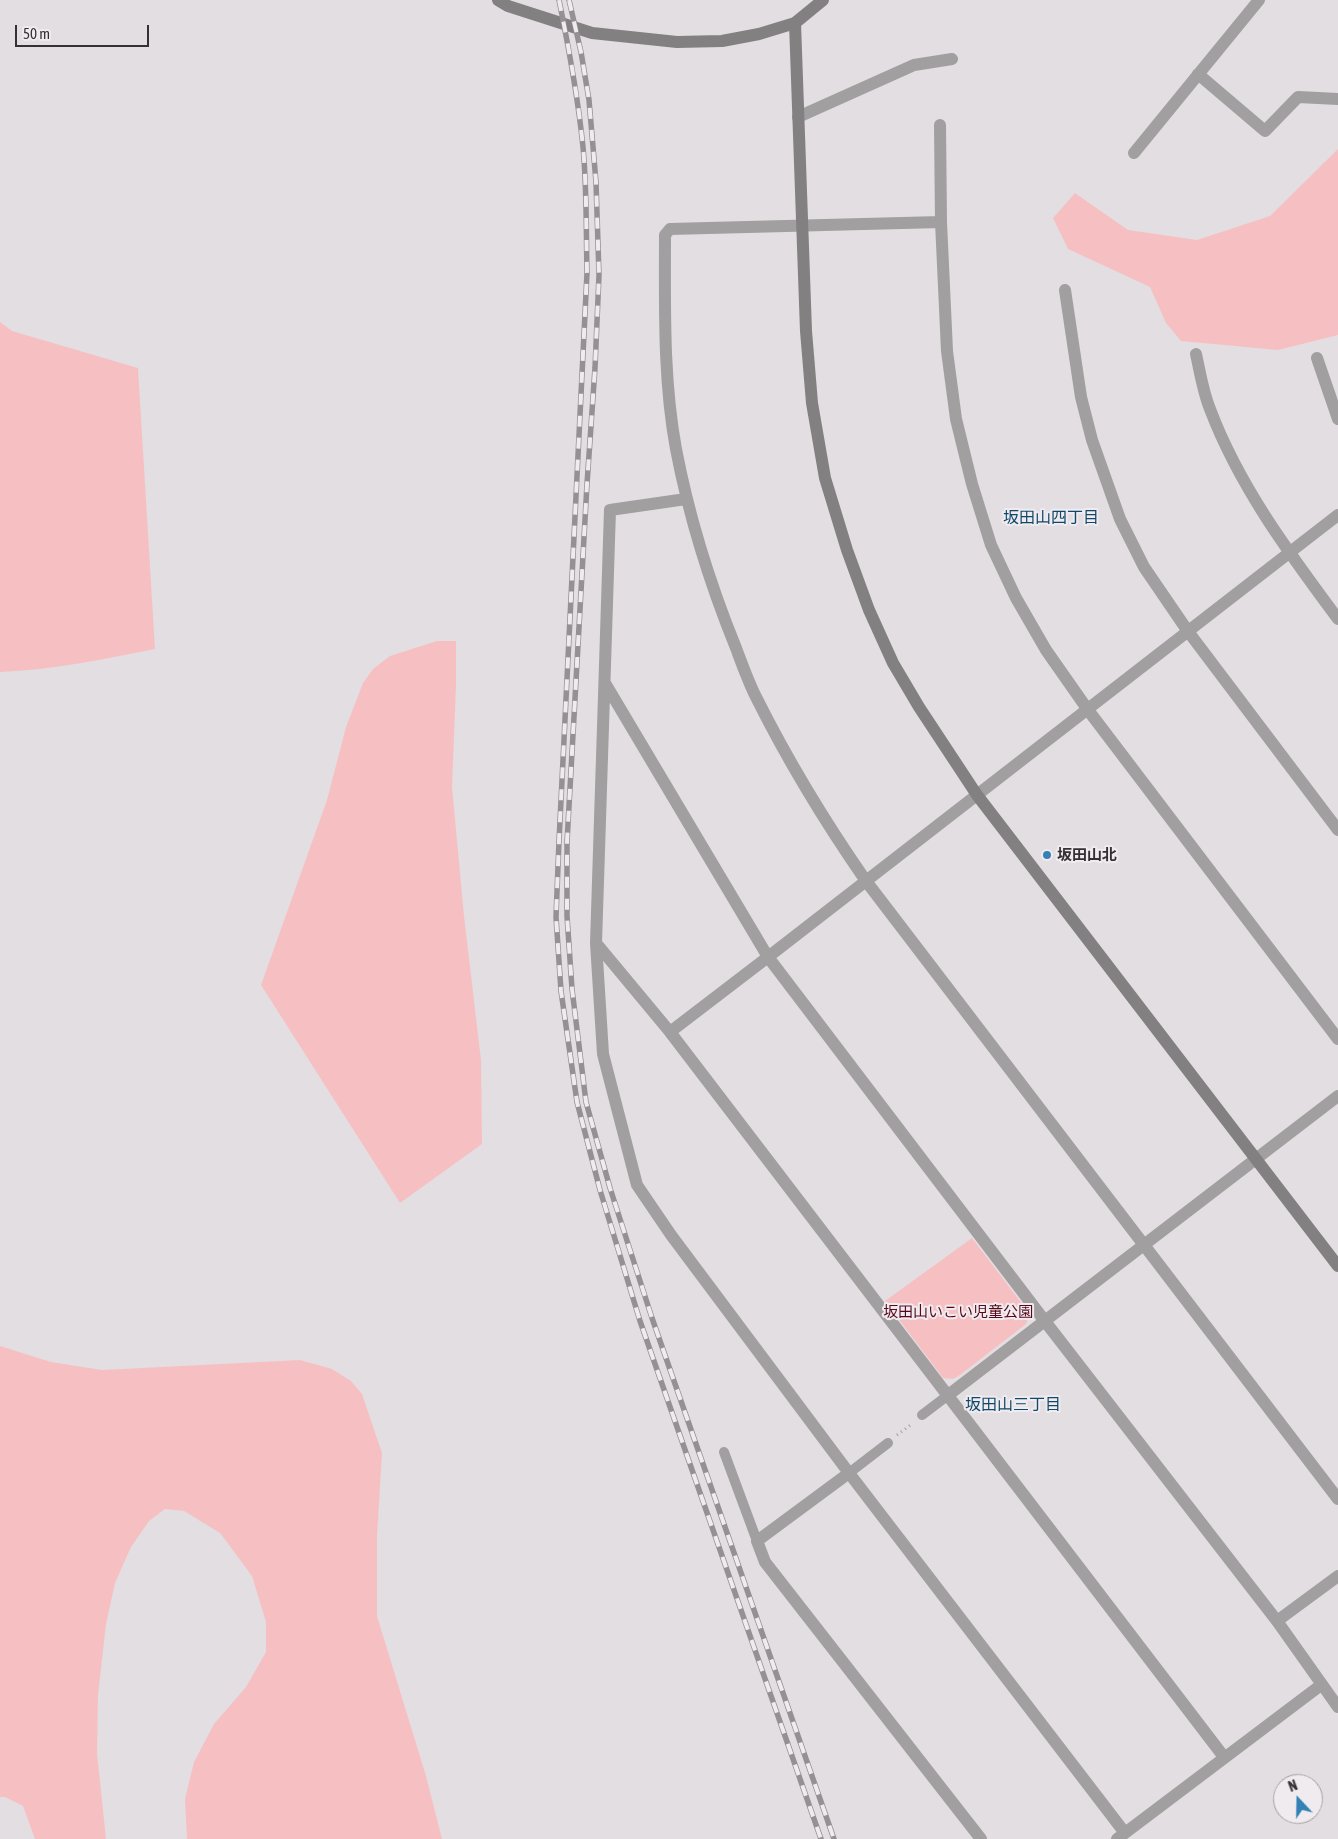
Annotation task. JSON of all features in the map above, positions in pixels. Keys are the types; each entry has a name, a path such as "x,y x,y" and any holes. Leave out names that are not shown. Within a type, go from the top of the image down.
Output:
{"street":[{"path":"498,0 508,6 592,33 677,42 722,41 759,34 795,22 823,0"},
{"path":"1134,153 1259,0"},
{"path":"795,22 806,331 812,403 825,478 838,523 869,610 894,663 919,707 977,794 1338,1266"},
{"path":"798,117 914,65 952,59"},
{"path":"1198,74 1265,131 1298,97 1338,99"},
{"path":"940,125 941,222 948,361 956,419 972,484 991,545 1016,598 1046,650 1088,710 1338,1039"},
{"path":"941,222 670,229 664,235 665,332 669,391 676,448 686,499 719,607 755,695 793,767 829,828 866,881 1338,1499"},
{"path":"1065,290 1081,397 1095,448 1120,519 1144,567 1187,630 1338,830"},
{"path":"1196,354 1209,407 1235,466 1288,553 1338,618"},
{"path":"1317,358 1338,419"},
{"path":"686,499 610,510 596,943 603,1054 637,1185 671,1235 1121,1836 1321,1685"},
{"path":"670,1032 1338,515"},
{"path":"605,684 768,957 1044,1320 1277,1621 1338,1707"},
{"path":"596,943 670,1032 1224,1757"},
{"path":"947,1396 1338,1096"},
{"path":"849,1473 757,1541 764,1562 981,1839"},
{"path":"1277,1621 1338,1576"}],"lane":[{"path":"922,1415 947,1396"},
{"path":"849,1473 888,1443"},
{"path":"724,1452 757,1541"}],"path":[{"path":"888,1443 922,1415"}],"green space":[{"path":"1338,149 1338,335 1278,350 1181,341 1166,323 1150,287 1068,249 1053,218 1075,193 1128,230 1197,240 1270,216"},
{"path":"0,322 12,331 138,368 155,649 59,666 0,672"},
{"path":"437,641 456,641 452,787 464,916 481,1060 482,1144 400,1203 261,985 327,800 346,727 363,683 373,669 390,656"},
{"name":"坂田山いこい児童公園","path":"972,1238 1026,1309 1028,1318 1026,1324 960,1375 953,1379 943,1378 885,1301"},
{"path":"0,1346 51,1362 102,1370 300,1360 332,1369 351,1381 362,1394 382,1453 377,1537 377,1616 426,1776 442,1839 187,1839 185,1799 194,1762 214,1724 246,1687 266,1652 266,1622 252,1576 220,1533 184,1511 165,1509 149,1521 131,1547 115,1583 106,1624 98,1695 97,1753 106,1839 35,1839 23,1806 5,1797 0,1797"}],"railway":[{"path":"559,0 573,73 583,147 586,194 587,273 556,917 561,991 577,1102 600,1190 640,1321 821,1839"},
{"path":"569,0 581,52 589,100 596,182 599,275 567,842 567,916 572,989 586,1102 610,1188 652,1318 834,1839"}],"place":[{"name":"坂田山北","path":"1047,855"}],"district":[{"name":"坂田山四丁目","path":"1051,518"},
{"name":"坂田山三丁目","path":"1013,1405"}]}
